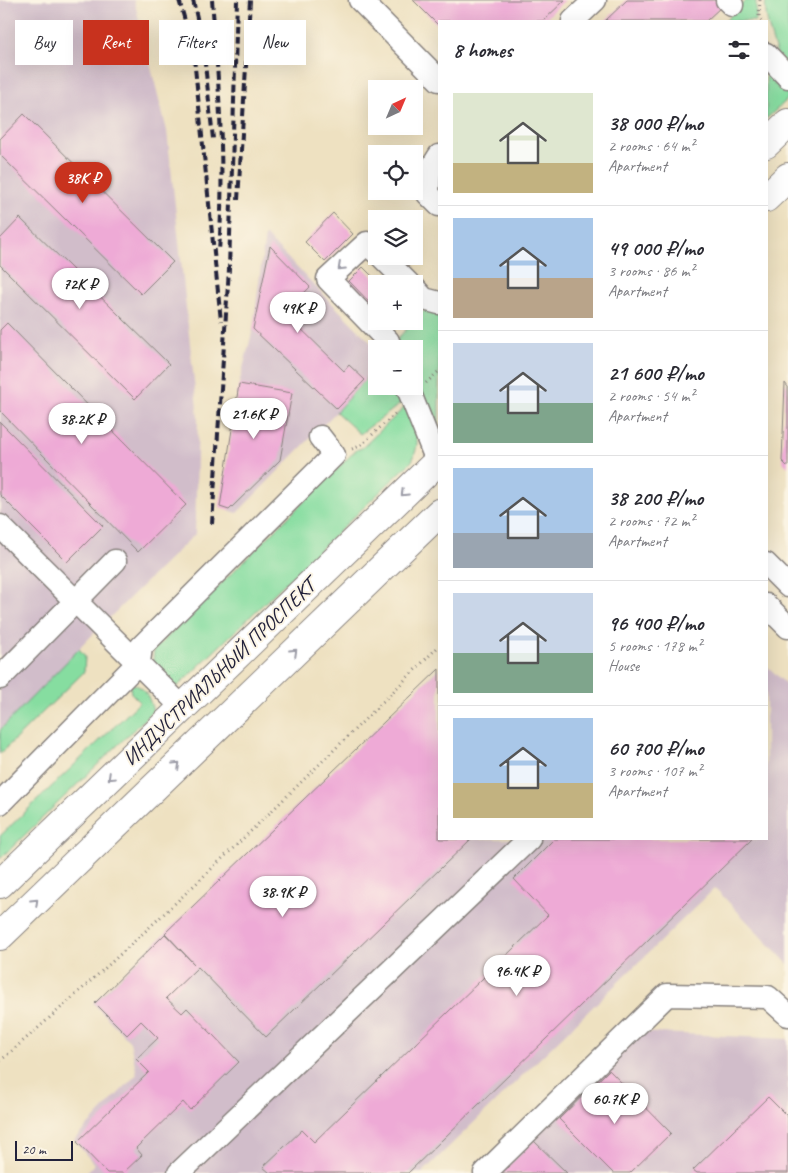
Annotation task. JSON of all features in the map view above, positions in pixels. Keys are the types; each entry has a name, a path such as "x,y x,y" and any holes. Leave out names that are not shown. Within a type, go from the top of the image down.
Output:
{"main road":[{"path":"768,142 788,124"},
{"path":"768,196 788,177"},
{"name":"ИНДУСТРИАЛЬНЫЙ ПРОСПЕКТ","path":"0,884 438,460"},
{"name":"ИНДУСТРИАЛЬНЫЙ ПРОСПЕКТ","path":"0,936 438,514"}],"street":[{"path":"360,0 438,79"},
{"path":"575,20 595,0"},
{"path":"768,56 788,76"},
{"path":"438,158 429,172 428,194 438,204"},
{"path":"368,244 328,279 387,340"},
{"path":"390,265 400,275"},
{"path":"423,298 438,303"},
{"path":"411,395 438,460"},
{"path":"0,803 139,662 141,647 334,456 320,437"},
{"path":"0,526 139,662 183,708"},
{"path":"0,678 115,562"},
{"path":"768,566 788,586"},
{"path":"768,608 788,628"},
{"path":"179,1173 528,840"},
{"path":"485,1173 666,995 768,997 788,1015"}],"path":[{"path":"760,0 759,16 761,20"},
{"path":"423,383 438,373"},
{"path":"334,456 360,446 407,395"},
{"path":"0,1061 76,996 322,762 438,647"}],"shaded area":[{"path":"0,0 134,0 139,20 83,20 83,65 149,65 149,60 167,131 198,418 195,534 101,626 0,730"},
{"path":"265,235 368,340 368,376 336,412 237,513 220,507 239,384 253,329"},
{"path":"768,667 788,686 788,964 715,888 422,1173 86,1173 94,1164 74,1140 137,1074 130,1042 93,1003 438,669 438,840 768,840"},
{"path":"639,1032 788,1039 788,1173 495,1173"}],"green space":[{"path":"746,0 756,0 756,20 726,20"},
{"path":"766,0 788,0 788,65 775,49 765,5"},
{"path":"768,68 788,87 788,99 768,117"},
{"path":"426,309 438,314 438,423 430,418 420,395 423,395 423,340 397,340 406,330 423,330 423,312"},
{"path":"368,376 368,395 402,395 404,401 360,434 336,412"},
{"path":"406,406 413,421 417,439 417,446 412,461 177,687 173,686 152,668 154,650 356,450 362,448"},
{"path":"79,649 85,656 84,672 0,754 0,730"},
{"path":"133,684 144,691 149,698 153,711 0,859 0,836 140,702 131,693 130,686"}],"building":[{"path":"413,0 565,0 544,20 438,20 438,25"},
{"path":"627,0 716,0 722,6 707,20 606,20"},
{"path":"24,114 173,262 141,294 0,155 0,139"},
{"path":"333,213 353,234 325,262 305,242"},
{"path":"20,218 169,364 135,399 0,265 0,239"},
{"path":"270,246 310,287 285,313 344,371 349,365 365,380 337,409 253,329"},
{"path":"363,267 371,275 368,275 368,301 349,281"},
{"path":"7,323 186,505 138,552 0,411 0,330"},
{"path":"785,383 788,387 788,467 782,461"},
{"path":"239,384 292,393 280,460 229,510 220,507"},
{"path":"0,422 103,526 67,562 0,495"},
{"path":"438,670 438,840 470,840 266,1037 198,967 166,998 182,1013 187,1008 239,1062 190,1110 183,1102 136,1148 142,1155 123,1173 107,1173 77,1142 149,1072 136,1059 158,1038 141,1021 127,1035 95,1003 165,934 194,964 165,933"},
{"path":"553,840 751,840 408,1173 270,1173 263,1167 302,1130 314,1142 548,915 514,879"},
{"path":"609,1070 671,1133 630,1173 613,1173 559,1119"},
{"path":"768,1097 788,1117 788,1173 697,1173 693,1170"},
{"path":"534,1141 567,1173 502,1173"}],"railway":[{"path":"179,0 193,48 221,321"},
{"path":"193,0 203,45 213,139"},
{"path":"212,0 219,94 221,157 219,251"},
{"path":"212,524 229,269 237,0"},
{"path":"238,200 250,0"}]}
